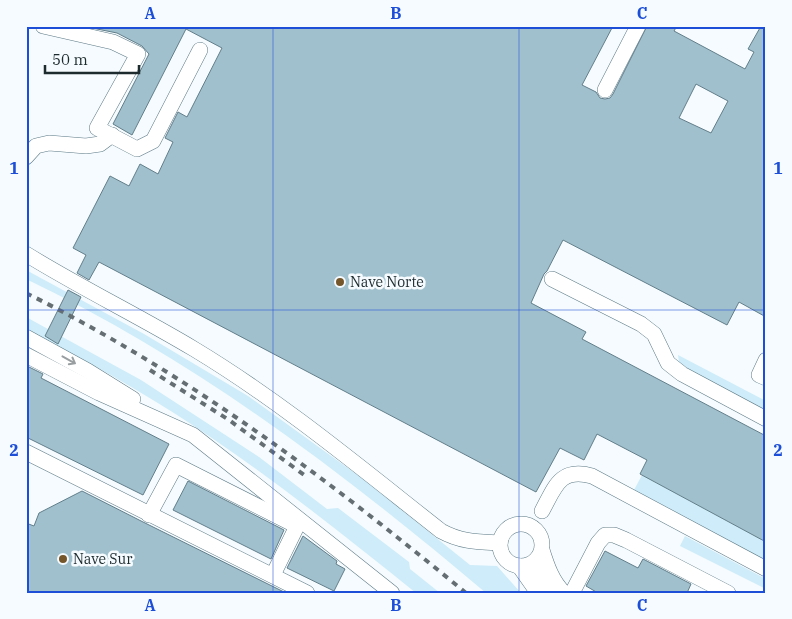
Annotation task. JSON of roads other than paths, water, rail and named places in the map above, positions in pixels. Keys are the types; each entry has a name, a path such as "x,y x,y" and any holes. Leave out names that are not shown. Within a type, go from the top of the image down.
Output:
{"lane":[{"path":"43,26 113,42 138,54 97,128 137,148 153,141 200,50"},
{"path":"605,90 638,26"},
{"path":"26,157 36,146 49,143 86,146 100,144 112,136"},
{"path":"26,254 194,349 267,397 441,531 455,539 500,543"},
{"path":"552,279 641,324 654,334 668,363 682,374 766,420"},
{"path":"26,337 88,371 146,408 152,417"},
{"path":"26,355 99,393 193,435 392,593"},
{"path":"766,360 759,375 766,378"},
{"path":"26,452 307,593"},
{"path":"149,515 176,465 297,526 272,575"},
{"path":"542,511 558,481 566,475 583,473 592,476 766,569"},
{"path":"538,593 515,566 503,556 500,543 506,530 512,526 526,525 533,528 542,539 539,555 542,584 548,593"},
{"path":"572,593 598,543 605,535 614,535 728,593"},
{"path":"515,566 532,564 539,555"},
{"path":"539,555 558,587 564,593"},
{"path":"515,566 520,583 527,593"}],"railway":[{"path":"26,293 85,324 143,358 255,430 362,509 466,593"},
{"path":"150,370 229,420 307,477"}],"place":[{"name":"Nave Norte","path":"340,282"},
{"name":"Nave Sur","path":"63,559"}]}
